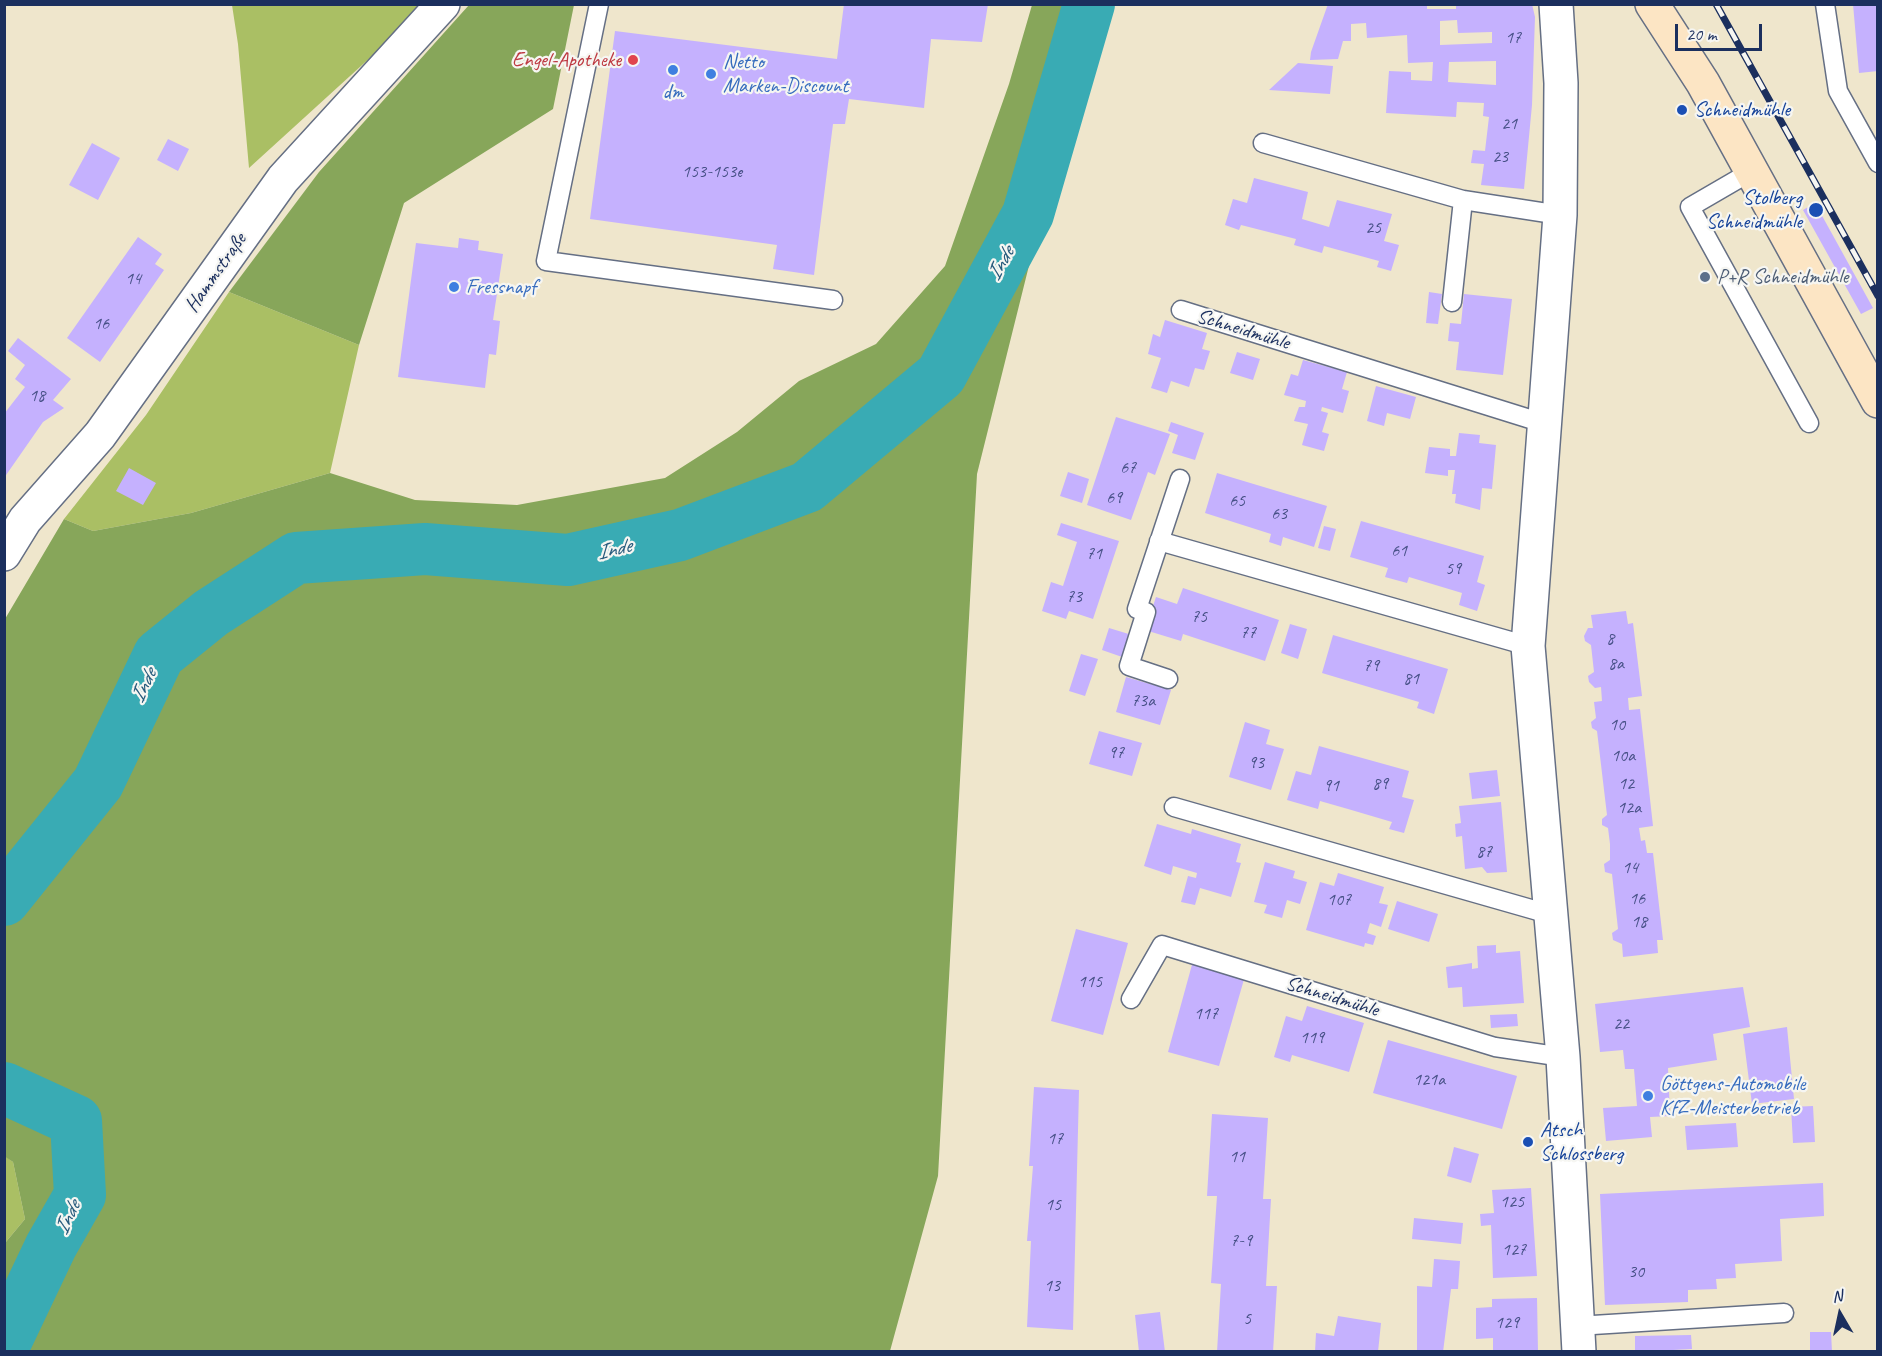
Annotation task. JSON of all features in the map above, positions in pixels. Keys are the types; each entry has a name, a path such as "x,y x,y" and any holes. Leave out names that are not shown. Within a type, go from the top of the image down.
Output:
{"main road":[{"path":"1652,4 1703,83 1878,401"}],"street":[{"name":"Hammstraße","path":"4,554 25,520 100,435 283,179 443,4"},
{"path":"1556,4 1561,83 1560,215 1528,646 1563,1057 1578,1339"}],"lane":[{"path":"599,4 546,261 833,300"},
{"path":"1825,4 1838,91 1878,163"},
{"path":"1263,143 1463,200 1560,215"},
{"path":"1752,171 1690,207 1809,423"},
{"path":"1452,302 1463,200"},
{"name":"Schneidmühle","path":"1181,310 1546,424"},
{"path":"1167,679 1129,666 1146,612 1137,609 1180,479"},
{"path":"1159,541 1528,646"},
{"path":"1174,807 1552,915"},
{"name":"Schneidmühle","path":"1131,999 1162,945 1495,1047 1563,1057"},
{"path":"1578,1339 1784,1313"}],"green space":[{"path":"232,5 428,5 249,168 238,44"},
{"path":"469,5 574,5 553,109 404,203 359,345 229,292 319,172"},
{"path":"1032,5 1094,5 977,474 938,1176 890,1351 5,1351 5,1243 25,1219 13,1162 4,1156 5,619 64,519 93,531 191,513 330,473 415,500 517,505 665,478 737,432 799,381 876,344 945,266 1009,84"},
{"path":"229,292 359,345 330,473 191,513 93,531 64,519 146,415"},
{"path":"5,1156 13,1162 25,1219 5,1243"}],"building":[{"path":"844,4 988,4 982,42 931,39 924,108 849,99 845,124 833,124 814,275 773,269 777,245 590,219 615,31 837,59"},
{"path":"1328,4 1427,4 1427,9 1456,9 1456,4 1532,4 1535,17 1532,105 1524,189 1481,185 1484,164 1471,163 1473,150 1485,151 1489,117 1483,116 1484,103 1457,102 1456,117 1386,113 1389,71 1411,72 1411,80 1432,81 1433,62 1408,63 1407,35 1367,38 1366,23 1351,24 1351,41 1343,41 1338,59 1310,60","holes":["1457,20 1458,33 1492,32 1492,43 1440,45 1440,21","1496,61 1496,85 1448,82 1449,62"]},
{"path":"1853,4 1878,4 1878,71 1859,73"},
{"path":"1298,63 1333,66 1330,94 1269,90"},
{"path":"168,139 189,149 178,171 157,160"},
{"path":"92,143 120,158 98,200 69,185"},
{"path":"1254,178 1308,192 1302,219 1329,227 1337,200 1392,214 1384,241 1399,245 1391,271 1377,267 1379,261 1324,246 1322,253 1294,245 1296,239 1241,225 1239,230 1225,225 1233,199 1247,203"},
{"path":"1815,203 1873,308 1861,314 1803,210"},
{"path":"138,237 162,254 155,264 164,270 100,362 67,338"},
{"name":"Fressnapf","path":"459,238 479,241 478,250 503,254 493,320 500,321 496,355 489,354 485,388 398,377 416,243 458,248"},
{"path":"1429,292 1442,294 1438,324 1426,323"},
{"path":"1464,294 1512,299 1503,375 1456,370 1459,342 1448,341 1450,323 1461,324"},
{"path":"1165,320 1207,333 1202,349 1210,351 1204,370 1195,368 1189,387 1171,381 1167,393 1151,388 1161,358 1148,354 1153,334 1160,337"},
{"path":"18,338 71,379 53,400 64,408 43,422 4,478 4,414 25,387 15,379 25,365 8,351"},
{"path":"1237,352 1260,359 1253,380 1230,373"},
{"path":"1303,360 1347,372 1342,389 1349,391 1343,413 1322,407 1321,411 1328,413 1322,432 1329,434 1324,451 1302,445 1308,424 1294,421 1299,407 1305,407 1306,401 1284,395 1291,374 1298,376"},
{"path":"1376,386 1416,397 1410,419 1387,413 1384,426 1367,421"},
{"path":"1116,417 1170,434 1155,475 1148,472 1131,520 1087,505"},
{"path":"1171,422 1204,433 1195,460 1172,453 1178,435 1168,431"},
{"path":"1459,433 1480,435 1479,443 1496,445 1492,489 1482,488 1480,510 1455,503 1456,494 1452,494 1455,470 1448,470 1448,476 1425,473 1429,447 1450,449 1450,456 1456,456"},
{"path":"129,468 156,483 143,505 116,491"},
{"path":"1068,472 1089,479 1082,503 1060,496"},
{"path":"1217,473 1327,506 1314,547 1283,537 1281,546 1269,542 1271,534 1205,513"},
{"path":"1361,521 1484,556 1477,582 1485,585 1477,611 1459,605 1462,593 1409,577 1407,583 1385,577 1388,568 1350,557"},
{"path":"1061,523 1119,541 1093,619 1069,611 1066,619 1042,611 1051,582 1063,586 1077,542 1057,535"},
{"path":"1324,526 1336,529 1330,551 1318,548"},
{"path":"1183,588 1279,620 1265,661 1183,634 1181,641 1145,630 1156,597 1177,604"},
{"path":"1626,611 1628,624 1633,623 1642,696 1628,698 1629,710 1640,709 1653,826 1639,828 1641,841 1645,840 1647,853 1653,853 1663,940 1657,940 1658,953 1623,957 1622,944 1613,940 1612,933 1618,929 1612,874 1605,872 1604,864 1610,860 1610,844 1608,828 1602,825 1602,819 1607,815 1597,731 1592,728 1591,722 1596,718 1594,702 1602,701 1601,687 1595,688 1589,682 1588,676 1594,672 1591,645 1585,641 1584,636 1588,628 1593,628 1591,615"},
{"path":"1290,624 1307,629 1298,659 1281,653"},
{"path":"1109,628 1132,635 1125,658 1102,650"},
{"path":"1333,635 1448,669 1434,714 1417,708 1419,702 1322,673"},
{"path":"1081,654 1098,659 1085,696 1069,691"},
{"path":"1126,677 1171,690 1160,725 1116,712"},
{"path":"1245,722 1270,730 1266,744 1284,749 1271,790 1229,777"},
{"path":"1099,731 1142,743 1132,776 1089,764"},
{"path":"1319,746 1409,771 1402,797 1414,800 1404,833 1389,829 1392,822 1320,801 1318,809 1287,800 1296,771 1311,775"},
{"path":"1497,770 1500,796 1472,799 1469,773"},
{"path":"1501,802 1507,872 1487,873 1482,867 1465,869 1462,836 1456,837 1455,824 1461,823 1459,806"},
{"path":"1157,824 1191,834 1192,829 1241,844 1236,862 1241,863 1231,897 1200,888 1195,905 1181,902 1188,876 1196,878 1197,873 1173,866 1171,875 1144,866"},
{"path":"1265,862 1295,871 1293,878 1307,882 1300,904 1287,900 1282,918 1264,913 1267,905 1254,902"},
{"path":"1338,873 1384,887 1379,903 1388,905 1381,927 1370,923 1367,933 1376,936 1373,945 1365,943 1364,947 1306,930 1320,882 1334,886"},
{"path":"1397,901 1438,914 1429,942 1388,929"},
{"path":"1076,929 1128,943 1103,1035 1051,1021"},
{"path":"1496,945 1496,953 1520,951 1524,1003 1463,1007 1462,987 1448,988 1446,967 1472,963 1472,969 1478,968 1477,946"},
{"path":"1193,961 1245,976 1219,1066 1168,1052"},
{"path":"1743,987 1750,1027 1713,1034 1717,1060 1668,1068 1670,1116 1650,1117 1652,1137 1606,1141 1603,1108 1637,1106 1634,1069 1625,1069 1623,1050 1600,1052 1595,1004"},
{"path":"1307,1006 1364,1023 1349,1072 1292,1055 1290,1062 1274,1057 1286,1016 1302,1021"},
{"path":"1517,1014 1518,1026 1491,1028 1490,1015"},
{"path":"1787,1027 1794,1099 1752,1104 1743,1034"},
{"path":"1388,1040 1517,1076 1502,1129 1373,1093"},
{"path":"1034,1087 1079,1090 1073,1330 1027,1327 1031,1241 1027,1241 1033,1166 1029,1166"},
{"path":"1813,1106 1815,1142 1793,1143 1791,1107"},
{"path":"1212,1114 1268,1118 1263,1199 1271,1199 1266,1286 1277,1286 1273,1352 1217,1352 1221,1284 1211,1283 1217,1196 1207,1196"},
{"path":"1736,1123 1738,1147 1687,1150 1685,1126"},
{"path":"1454,1147 1479,1154 1471,1183 1447,1176"},
{"path":"1823,1183 1824,1216 1780,1219 1782,1261 1735,1264 1736,1278 1716,1279 1717,1289 1688,1290 1688,1302 1605,1305 1600,1194"},
{"path":"1531,1188 1537,1276 1493,1278 1491,1225 1481,1226 1480,1214 1494,1213 1492,1190"},
{"path":"1414,1218 1463,1223 1461,1244 1412,1239"},
{"path":"1434,1259 1460,1261 1458,1289 1451,1289 1443,1352 1417,1352 1417,1286 1432,1287"},
{"path":"1537,1298 1538,1352 1493,1352 1493,1338 1476,1339 1476,1308 1492,1307 1492,1299"},
{"path":"1160,1312 1165,1352 1139,1352 1135,1315"},
{"path":"1338,1316 1381,1323 1378,1352 1315,1352 1316,1333 1334,1336"},
{"path":"1810,1332 1831,1332 1832,1352 1810,1352"},
{"path":"1691,1335 1692,1349 1635,1352 1635,1336"}],"waterway":[{"name":"Inde","path":"4,900 98,783 159,655 211,613 296,558 425,549 568,560 680,535 807,487 941,375 1028,214 1089,4"},
{"name":"Inde","path":"4,1088 76,1121 80,1195 51,1246 4,1345"}],"railway":[{"path":"1716,4 1878,296"}],"place":[{"name":"Engel-Apotheke","path":"633,60"},
{"name":"dm","path":"673,70"},
{"name":"Netto Marken-Discount","path":"711,74"},
{"name":"Schneidmühle","path":"1682,110"},
{"name":"Stolberg Schneidmühle","path":"1816,210"},
{"name":"P+R Schneidmühle","path":"1705,277"},
{"name":"Fressnapf","path":"454,287"},
{"name":"Göttgens-Automobile KfZ-Meisterbetrieb","path":"1648,1096"},
{"name":"Atsch Schlossberg","path":"1528,1142"}]}
